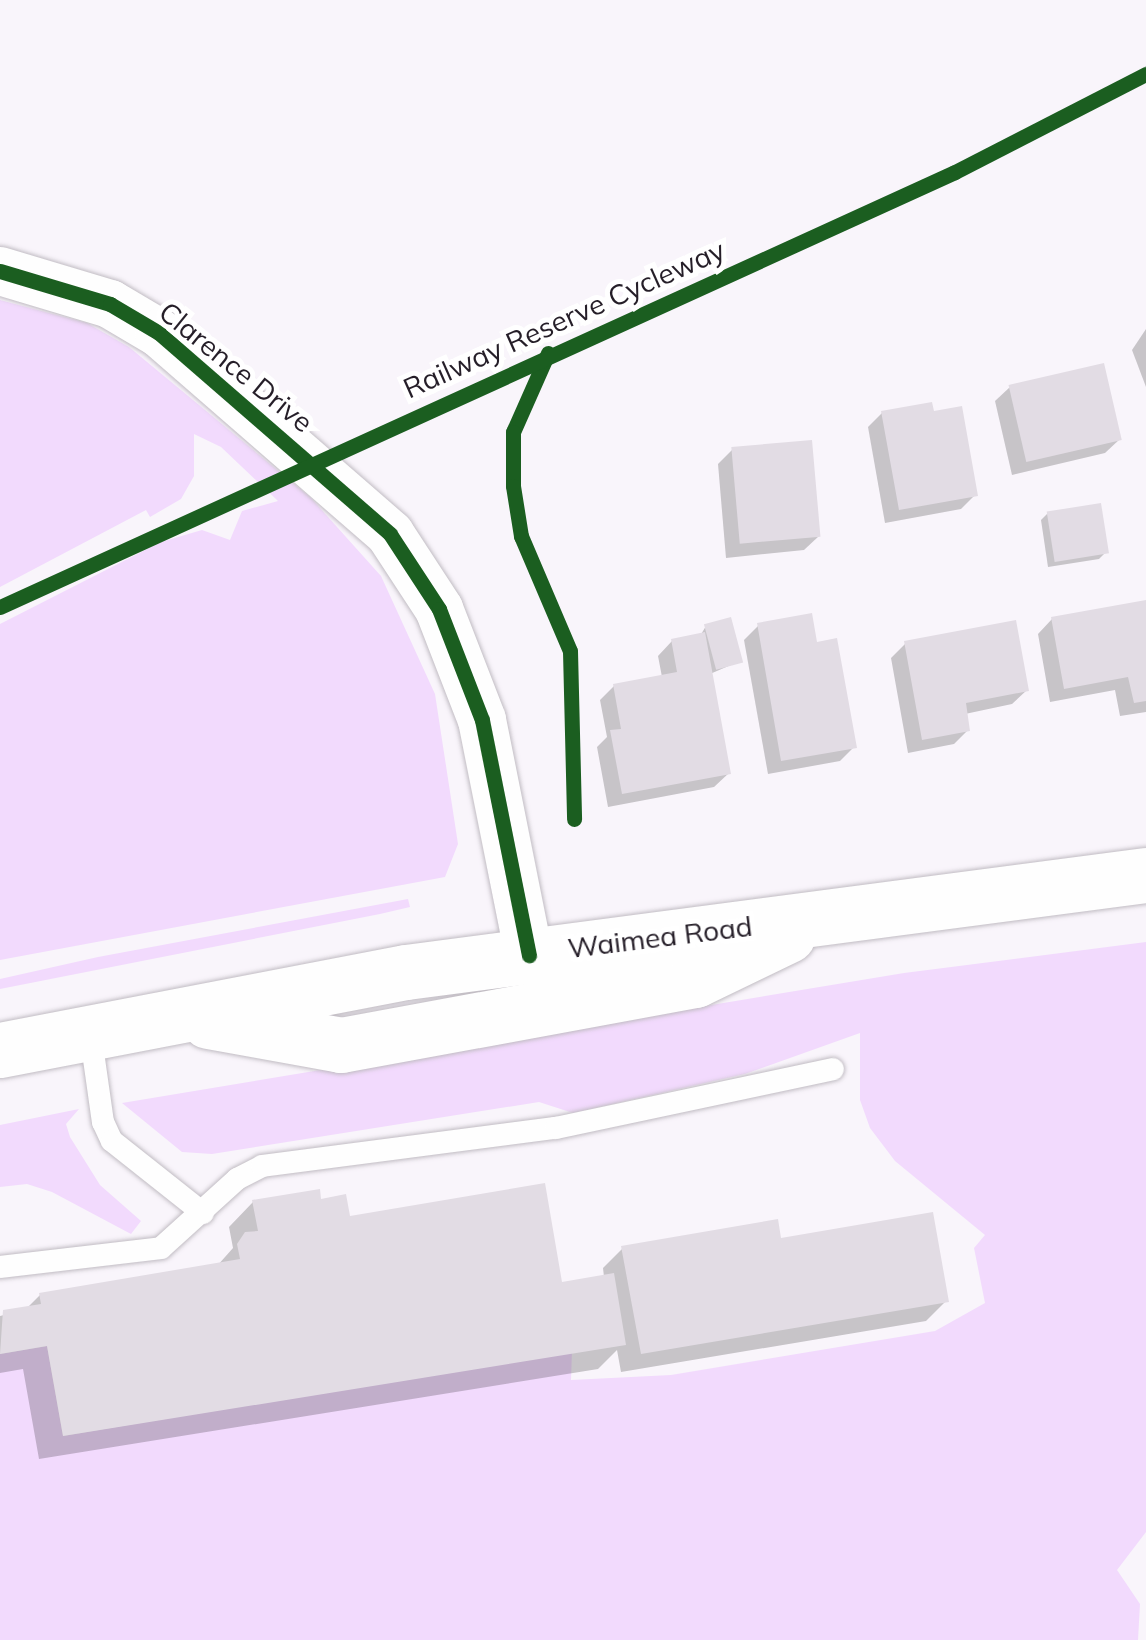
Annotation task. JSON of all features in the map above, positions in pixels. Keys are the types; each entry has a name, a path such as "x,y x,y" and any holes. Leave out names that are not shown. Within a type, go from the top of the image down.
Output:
{"main road":[{"name":"Waimea Road","path":"0,1050 529,955 1146,875"},
{"path":"175,1016 341,1044 695,980 827,916"}],"street":[{"name":"Clarence Drive","path":"0,271 110,304 159,333 390,534 439,608 477,704 515,861 529,955"}],"lane":[{"path":"90,1031 103,1122 112,1141 202,1212"},
{"path":"0,1267 161,1248 237,1179 262,1166 556,1128 833,1068"}],"shaded area":[{"path":"0,300 87,323 129,347 311,498 381,576 435,694 458,844 445,877 0,960 0,624 161,542 202,530 230,540 242,511 278,501 221,447 194,434 194,476 181,499 150,517 146,510 0,587"},
{"path":"408,899 410,907 380,914 0,989 0,979 98,957"},
{"path":"1146,942 1146,1532 1117,1570 1140,1604 1138,1640 0,1640 0,1354 47,1346 63,1436 572,1350 571,1380 671,1375 935,1331 985,1303 974,1248 985,1235 895,1161 870,1128 860,1100 860,1033 745,1074 573,1113 539,1102 212,1154 182,1152 122,1103 904,973"},
{"path":"79,1109 66,1124 70,1137 100,1185 141,1221 131,1234 52,1192 27,1184 0,1187 0,1125"}],"building":[{"path":"1104,363 1122,440 1026,462 1009,385"},
{"path":"932,402 934,411 962,406 978,496 899,510 881,411"},
{"path":"812,440 820,537 740,544 731,447"},
{"path":"1101,503 1109,553 1055,562 1047,512"},
{"path":"1146,600 1146,701 1134,703 1128,677 1064,689 1051,617"},
{"path":"812,613 817,642 837,638 857,748 781,761 757,623"},
{"path":"731,617 743,662 716,670 704,624"},
{"path":"1016,620 1029,691 966,703 970,731 922,740 904,641"},
{"path":"705,632 731,774 622,794 610,730 621,729 613,684 677,672 671,639"},
{"path":"545,1183 562,1282 614,1273 626,1345 63,1436 47,1346 0,1354 3,1310 41,1304 39,1293 240,1259 237,1244 245,1232 258,1231 252,1200 320,1189 321,1199 346,1194 350,1216"},
{"path":"933,1212 949,1302 641,1354 621,1246 778,1219 781,1238"}],"cycle path":[{"name":"Railway Reserve Cycleway","path":"0,607 955,172 1146,74"},
{"path":"0,271 110,304 159,333 390,534 439,609 482,720 529,955"},
{"name":"Railway Reserve Cycleway","path":"548,353 513,432 513,486 521,536 570,651 574,819"}]}
